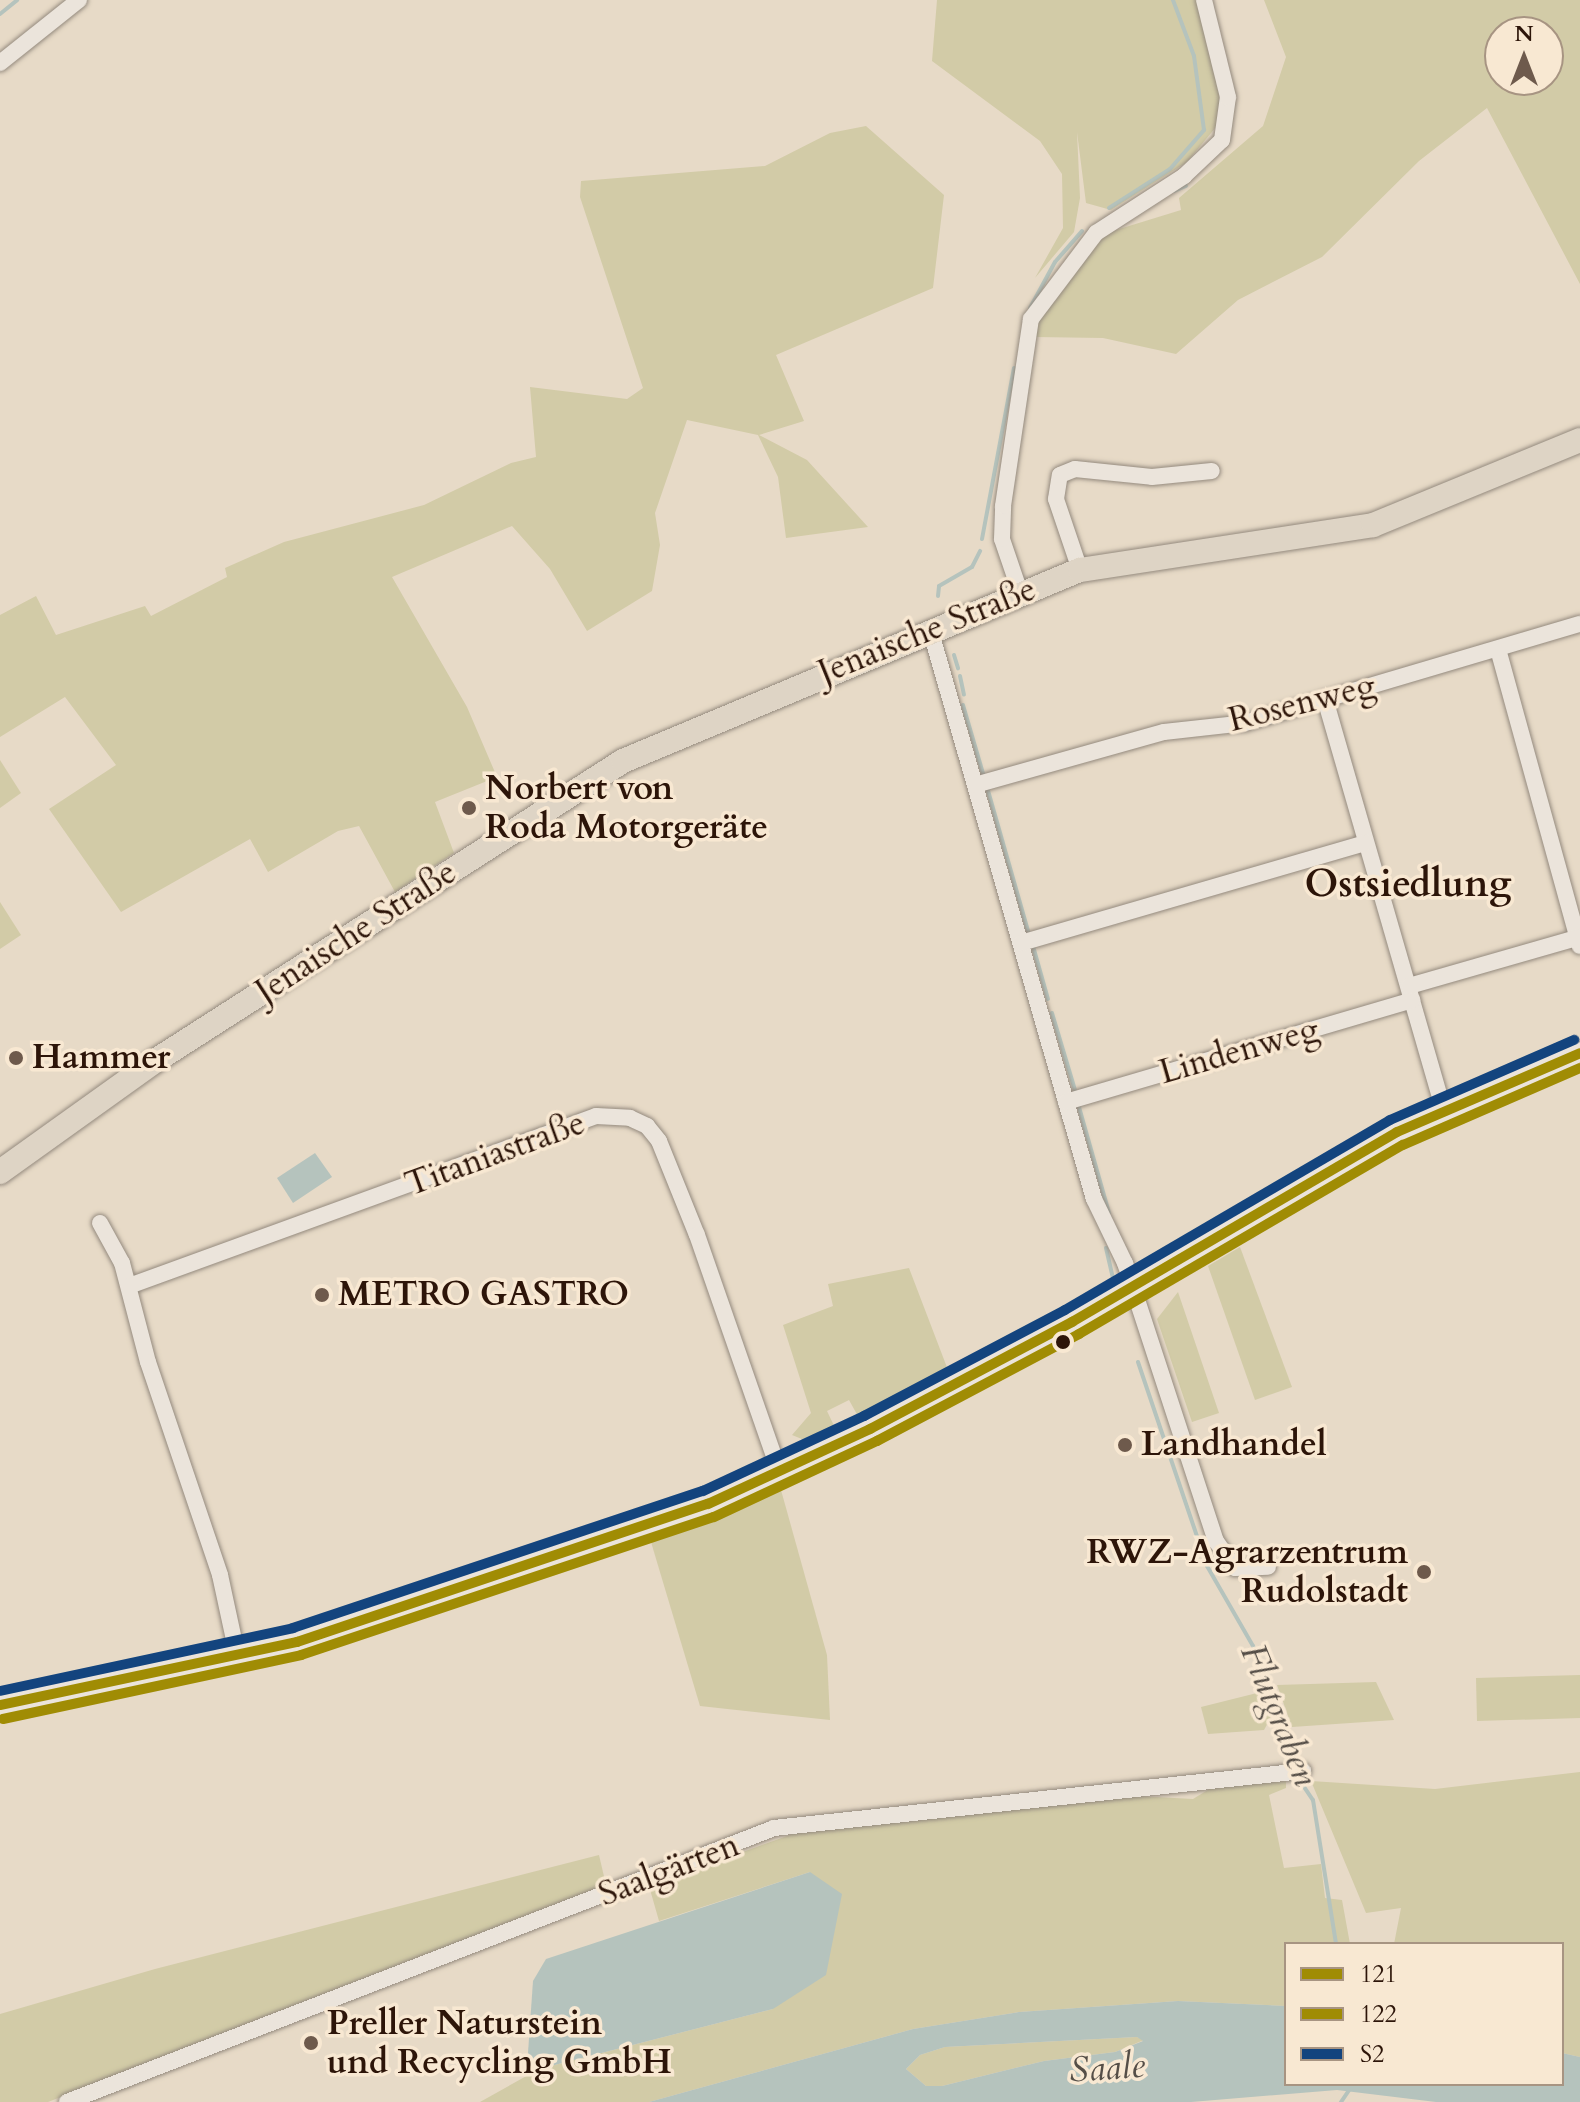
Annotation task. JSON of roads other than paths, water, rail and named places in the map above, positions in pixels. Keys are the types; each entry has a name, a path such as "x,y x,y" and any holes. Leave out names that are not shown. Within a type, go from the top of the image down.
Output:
{"main road":[{"name":"Jenaische Straße","path":"0,1172 155,1061 588,781 695,728 1020,592 1080,570 1373,525 1580,440"}],"street":[{"path":"0,63 79,0"},
{"path":"1020,592 1002,539 1003,506 1031,319 1096,233 1184,176 1222,140 1228,97 1204,0"},
{"name":"Jenaische Straße","path":"1080,570 1056,499 1060,475 1075,469 1152,477 1212,471"},
{"name":"Rosenweg","path":"975,785 1164,732 1245,723 1580,624"},
{"path":"930,629 1094,1199 1134,1288 1216,1541 1235,1568 1268,1567"},
{"path":"1498,649 1579,940"},
{"path":"1325,699 1444,1110"},
{"path":"1021,943 1366,843"},
{"name":"Lindenweg","path":"1066,1102 1579,940"},
{"path":"0,1705 238,1658 523,1569 780,1473 1134,1288 1332,1168 1444,1110 1580,1053"},
{"name":"Titaniastraße","path":"129,1286 596,1116 630,1118 647,1126 659,1141 697,1235 780,1473"},
{"path":"100,1223 129,1286 220,1575 238,1658"},
{"name":"Saalgärten","path":"67,2102 774,1828 1296,1772"}],"water":[{"path":"315,1153 332,1177 293,1203 277,1178"},
{"path":"810,1872 842,1894 826,1975 773,2009 539,2069 528,2053 533,1981 546,1959"},
{"name":"Saale","path":"1178,2001 1284,2006 1284,2086 1564,2086 1564,2053 1580,2057 1580,2102 1436,2102 1337,2090 1191,2102 649,2102 913,2029 1019,2012","holes":["1137,2037 1143,2041 1115,2052 1044,2061 942,2086 926,2086 906,2069 920,2055 945,2047"]}],"waterway":[{"path":"0,14 17,0"},
{"name":"Flutgraben","path":"1109,208 1170,169 1204,130 1194,56 1173,0"},
{"path":"1174,191 1186,186"},
{"name":"Flutgraben","path":"1030,308 1055,262 1082,231"},
{"name":"Flutgraben","path":"982,539 1014,368"},
{"name":"Flutgraben","path":"938,596 939,586 972,567 980,551"},
{"name":"Flutgraben","path":"954,655 958,668"},
{"name":"Flutgraben","path":"960,676 964,695"},
{"name":"Flutgraben","path":"963,705 984,777"},
{"name":"Flutgraben","path":"987,787 1029,934"},
{"name":"Flutgraben","path":"1033,946 1048,999"},
{"name":"Flutgraben","path":"1052,1013 1075,1090"},
{"name":"Flutgraben","path":"1079,1107 1109,1213"},
{"name":"Flutgraben","path":"1106,1248 1114,1283"},
{"name":"Flutgraben","path":"1138,1362 1207,1566 1253,1646 1288,1733 1294,1766"},
{"name":"Flutgraben","path":"1296,1775 1313,1800 1336,1942"},
{"path":"1341,2102 1352,2086"}],"place":[{"name":"Norbert von Roda Motorgeräte","path":"469,808"},
{"name":"Hammer","path":"16,1058"},
{"name":"METRO GASTRO","path":"322,1295"},
{"name":"Landhandel","path":"1125,1445"},
{"name":"RWZ-Agrarzentrum Rudolstadt","path":"1424,1572"},
{"name":"Preller Naturstein und Recycling GmbH","path":"311,2043"}],"district":[{"name":"Ostsiedlung","path":"1408,885"}]}
